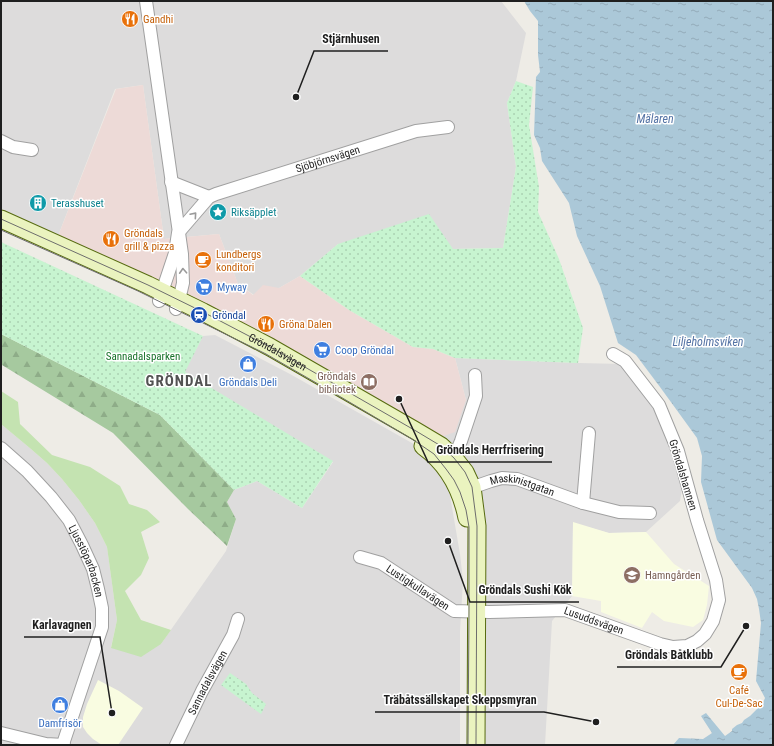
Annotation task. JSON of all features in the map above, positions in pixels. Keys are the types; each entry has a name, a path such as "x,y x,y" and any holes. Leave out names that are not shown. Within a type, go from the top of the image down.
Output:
{"street":[{"path":"146,1 182,254 183,283 177,305"},
{"name":"Sjöbjörnsvägen","path":"178,233 209,197 216,194 416,131 448,127"},
{"path":"1,141 13,147 32,150"},
{"path":"171,182 209,197"},
{"name":"Gröndalsvägen","path":"1,219 148,285 161,297"},
{"name":"Gröndalsvägen","path":"1,230 161,297 270,347 441,446 450,463 465,472 466,490 477,526 468,745"},
{"path":"161,297 175,253 178,233"},
{"name":"Gröndalshamnen","path":"613,354 624,361 659,405 678,451 696,520"},
{"path":"450,463 461,441 476,396 475,375"},
{"path":"584,503 589,433"},
{"name":"Ljusstöparbacken","path":"1,448 27,471 51,497 69,520 93,569 102,608 102,627 63,745"},
{"name":"Maskinistgatan","path":"466,490 502,478 517,479 584,503 619,512 650,513"},
{"name":"Lusuddsvägen","path":"473,612 565,610 660,644 673,647 687,646 697,641 705,634 713,621 719,600 716,580 696,520"},
{"name":"Lustigkullavägen","path":"360,557 381,563 454,611 473,612"},
{"name":"Gröndalsvägen","path":"473,612 476,745"},
{"name":"Sannadalsvägen","path":"176,745 202,691 233,635 238,619"},
{"path":"1,733 46,744 63,745"}],"shaded area":[{"path":"1,1 501,1 526,33 516,81 507,103 516,167 503,248 453,249 338,244 300,276 279,288 254,295 238,284 219,234 164,239 143,85 115,89 58,236 11,214 1,211"},
{"path":"143,85 164,239 219,234 238,284 253,295 263,285 279,288 300,276 349,310 413,347 433,349 455,358 466,400 455,432 438,438 58,236 116,89"},
{"path":"215,335 290,374 426,451 447,478 463,581 460,631 460,745 1,745 1,424 47,463 62,479 95,523 107,547 117,620 111,647 161,644 226,551 236,519 227,502 234,490 257,481 302,508 333,462 184,372 203,336"},
{"path":"455,358 623,364 652,404 683,483 680,501 646,532 609,533 573,523 572,596 552,621 545,745 480,745 481,494 438,438 466,400"},
{"name":"Hamngården","path":"573,522 609,533 646,532 674,564 709,586 707,605 703,620 693,627 664,621 652,612 642,628 601,612 601,601 572,596"},
{"path":"98,680 119,691 143,708 118,745 102,745 93,739 83,727 83,717 87,704"}],"green space":[{"path":"516,81 533,87 529,125 539,187 538,212 559,259 583,328 578,363 455,358 433,349 413,347 349,310 300,276 338,244 429,214 453,249 503,248 516,167 507,103"},
{"name":"Sannadalsparken","path":"1,242 203,336 185,372 333,461 302,508 257,481 234,490 160,415 1,334"},
{"path":"1,334 160,415 234,490 227,502 236,519 227,546 113,433 2,365 1,366"},
{"path":"1,391 18,402 20,424 52,455 90,467 120,486 129,504 147,510 160,522 141,532 149,558 141,575 125,591 141,620 171,630 161,644 141,657 111,648 117,620 107,547 95,523 62,479 47,463 1,424"},
{"path":"230,673 246,684 252,693 266,704 261,714 221,685"}],"water":[{"name":"Mälaren","path":"524,1 773,1 773,745 673,745 679,738 703,739 712,733 701,716 706,713 725,736 762,705 765,698 756,681 761,623 757,599 752,588 717,540 701,482 702,456 697,438 636,355 618,343 600,286 577,236 569,203 542,161 540,148 534,135 536,77 540,72 538,55 538,21"}],"tram line":[{"path":"1,219 148,285 270,347 441,446 454,458 465,472 472,487 477,526 476,745"},
{"path":"1,230 138,291 266,354 412,439 434,454 454,480 460,492 466,510 469,527 468,745"}],"place":[{"name":"Gandhi","path":"130,19"},
{"name":"Stjärnhusen","path":"296,97"},
{"name":"Terasshuset","path":"38,203"},
{"name":"Riksäpplet","path":"218,212"},
{"name":"Gröndals grill & pizza","path":"111,239"},
{"name":"Lundbergs konditori","path":"203,260"},
{"name":"Myway","path":"204,287"},
{"name":"Gröndal","path":"199,315"},
{"name":"Gröna Dalen","path":"266,324"},
{"name":"Coop Gröndal","path":"322,350"},
{"name":"Gröndals Deli","path":"248,364"},
{"name":"Gröndals bibliotek","path":"369,382"},
{"name":"Gröndals Herrfrisering","path":"399,399"},
{"name":"Gröndals Sushi Kök","path":"448,541"},
{"name":"Hamngården","path":"632,575"},
{"name":"Gröndals Båtklubb","path":"746,626"},
{"name":"Café Cul-De-Sac","path":"739,672"},
{"name":"Damfrisör","path":"60,705"},
{"name":"Karlavagnen","path":"112,713"},
{"name":"Träbåtssällskapet Skeppsmyran","path":"596,722"}],"district":[{"name":"GRÖNDAL","path":"179,381"}],"water label":[{"name":"Liljeholmsviken","path":"708,342"}]}
